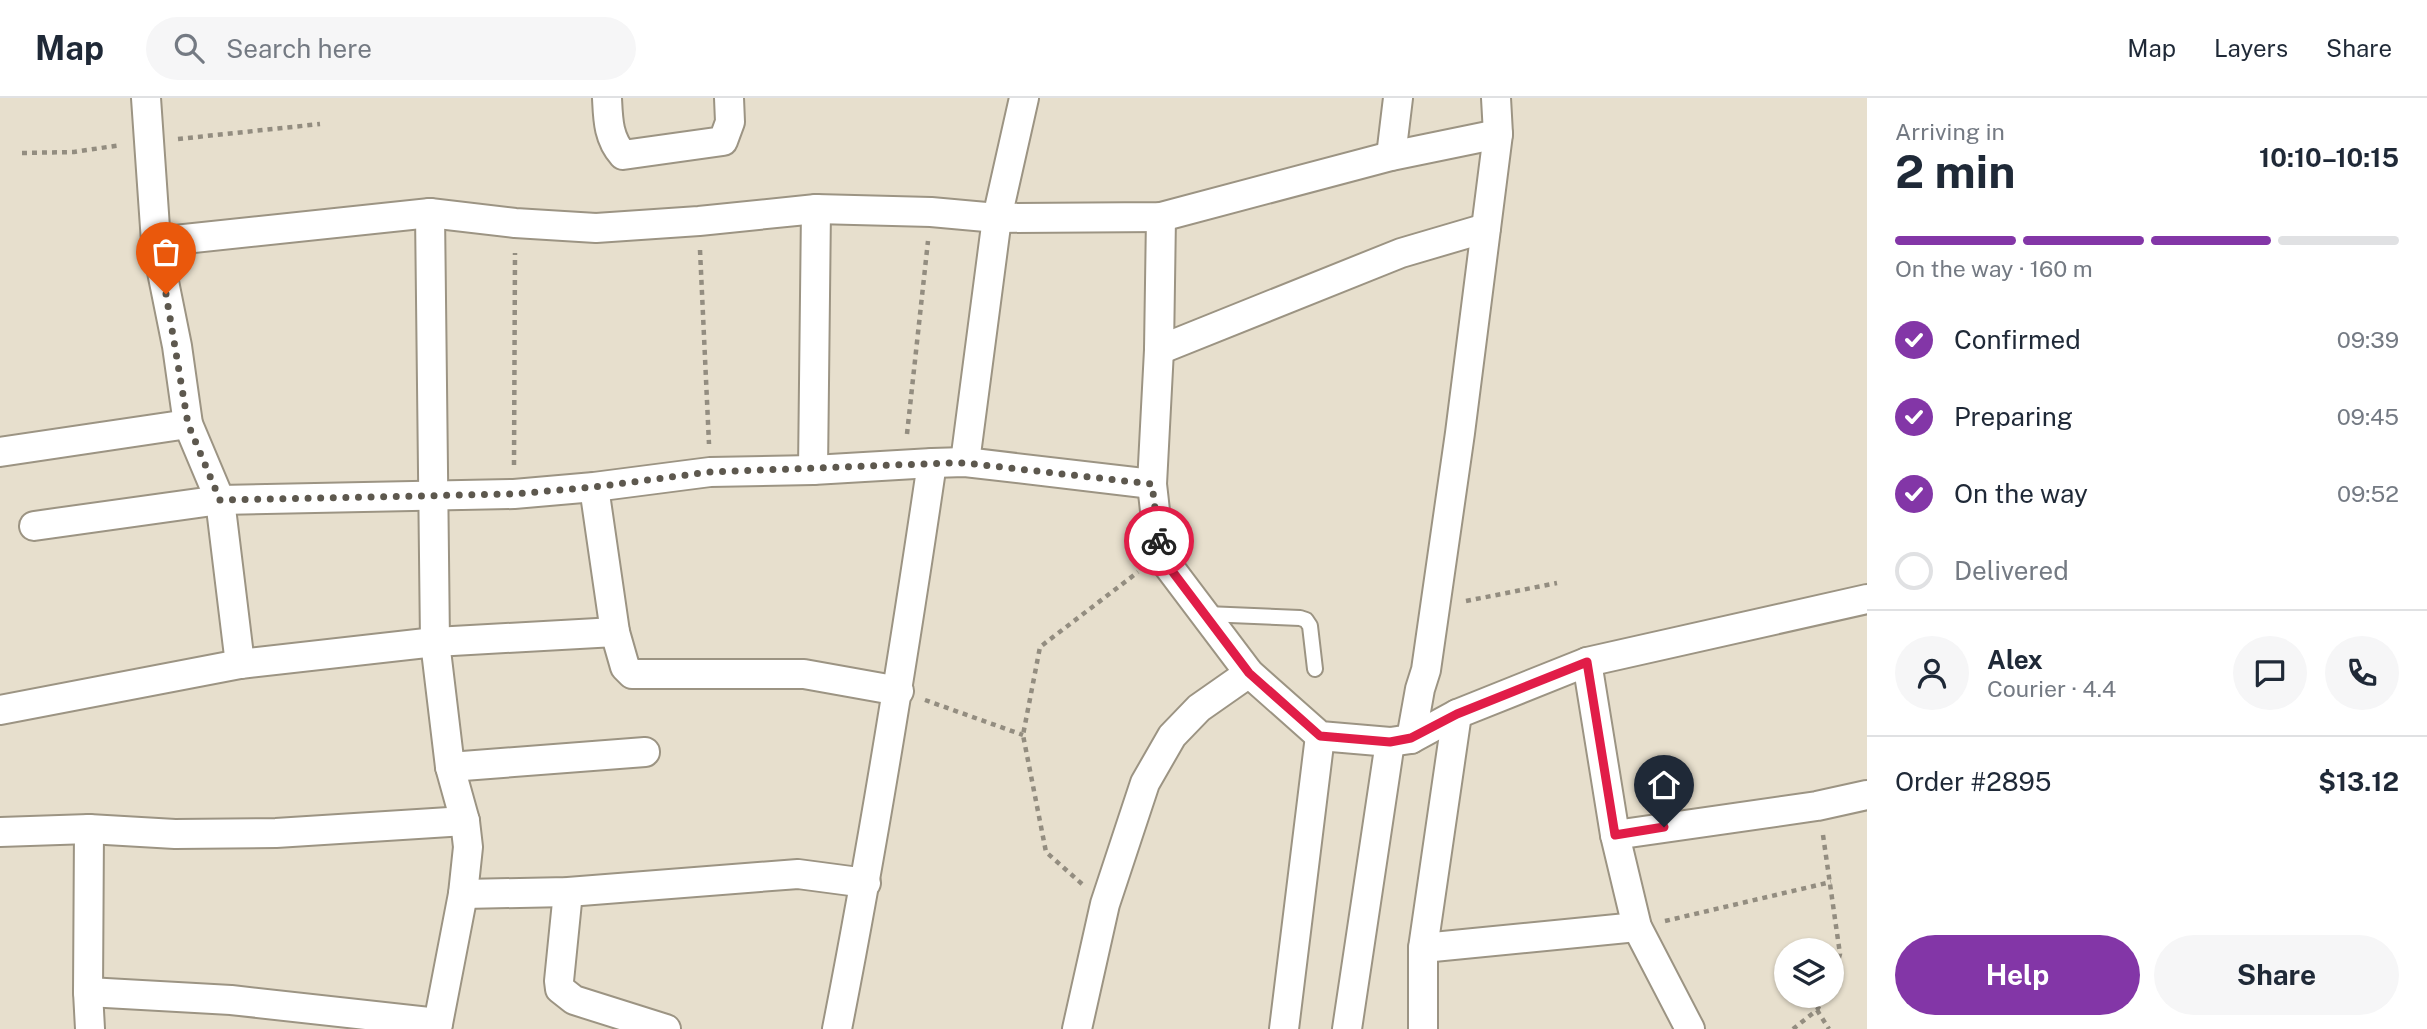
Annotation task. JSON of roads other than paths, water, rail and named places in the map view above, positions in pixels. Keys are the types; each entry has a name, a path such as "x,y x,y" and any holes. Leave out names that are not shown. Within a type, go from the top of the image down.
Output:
{"street":[{"path":"146,98 156,242 177,346 188,424 220,500 240,664"},
{"path":"607,98 608,123 615,146 623,155 723,142 730,122 729,98"},
{"path":"965,463 997,218 1024,98"},
{"path":"1391,156 1398,98"},
{"path":"1347,1029 1401,740 1426,670 1460,433 1498,134 1496,98"},
{"path":"156,242 430,213 515,223 596,228 816,209 931,212 997,218 1161,217 1391,156 1498,134"},
{"path":"813,470 816,209"},
{"path":"88,992 231,1000 437,1026 463,894 468,847 465,821 450,767 435,642 431,497 430,213"},
{"path":"1161,217 1159,350 1152,484 1160,555 1249,673 1320,736 1401,740 1457,714 1587,662 1867,598"},
{"path":"1159,350 1401,253 1486,228"},
{"path":"0,453 188,424"},
{"path":"837,1029 866,883 899,691 932,463"},
{"path":"34,526 220,500 514,494 710,472 813,470 932,463 965,463 1152,484"},
{"path":"594,487 615,632 625,667 632,674 804,674 899,691"},
{"path":"0,710 240,664 435,642 615,632"},
{"path":"1587,662 1615,835 1637,927 1690,1029"},
{"path":"1077,1029 1105,904 1145,783 1172,736 1199,708 1249,673"},
{"path":"1423,1029 1423,948 1457,714"},
{"path":"1284,1029 1320,736"},
{"path":"450,767 645,752"},
{"path":"1615,835 1817,806 1867,795"},
{"path":"0,832 89,829 175,834 276,833 465,821"},
{"path":"89,829 90,1029"},
{"path":"463,894 568,892 798,874 866,883"},
{"path":"568,892 560,989 614,1021 666,1029"},
{"path":"1423,948 1637,927"}],"lane":[{"path":"1204,613 1306,620 1310,626 1315,669"}]}
